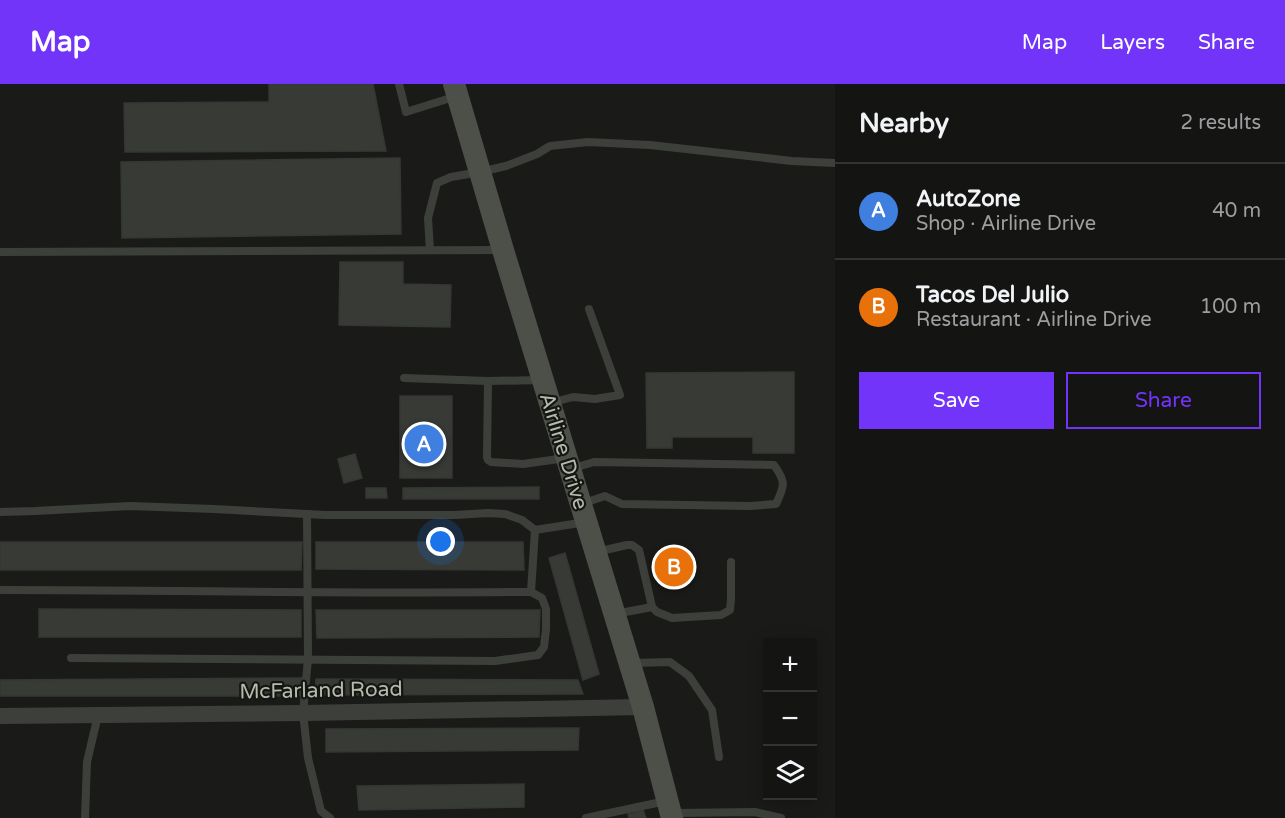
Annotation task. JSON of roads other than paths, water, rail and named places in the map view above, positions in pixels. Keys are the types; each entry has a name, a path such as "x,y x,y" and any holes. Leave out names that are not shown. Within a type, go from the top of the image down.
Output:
{"main road":[{"name":"Airline Drive","path":"456,90 643,707 670,811"}],"street":[{"name":"McFarland Road","path":"0,716 643,707"}],"lane":[{"path":"399,84 406,112 456,90"},
{"path":"430,250 428,218 437,183 451,177 506,166 537,154 550,146 588,142 650,145 781,160 835,163"},
{"path":"0,252 503,250"},
{"path":"550,403 573,397 595,399 620,395 589,309"},
{"path":"404,378 543,380"},
{"path":"488,381 487,457 491,462 774,465 783,478 782,491 776,504 748,507 622,504 604,496 583,513 535,530"},
{"path":"0,512 130,507 363,515 497,513 522,520 535,530"},
{"path":"307,514 308,659 303,713 318,815 330,818"},
{"path":"531,592 535,530"},
{"path":"595,552 627,545 632,545 639,550 652,607 657,612 672,618 721,615 729,610 731,562"},
{"path":"0,590 531,592 542,598 546,609 544,647 538,655 495,661 71,658"},
{"path":"614,614 652,607"},
{"path":"629,663 670,662 689,676 712,710 719,757"},
{"path":"85,818 87,762 98,715"},
{"path":"586,818 670,811 756,812 781,818"}],"place":[{"name":"AutoZone","path":"424,444"},
{"name":"Tacos Del Julio","path":"674,567"}]}
